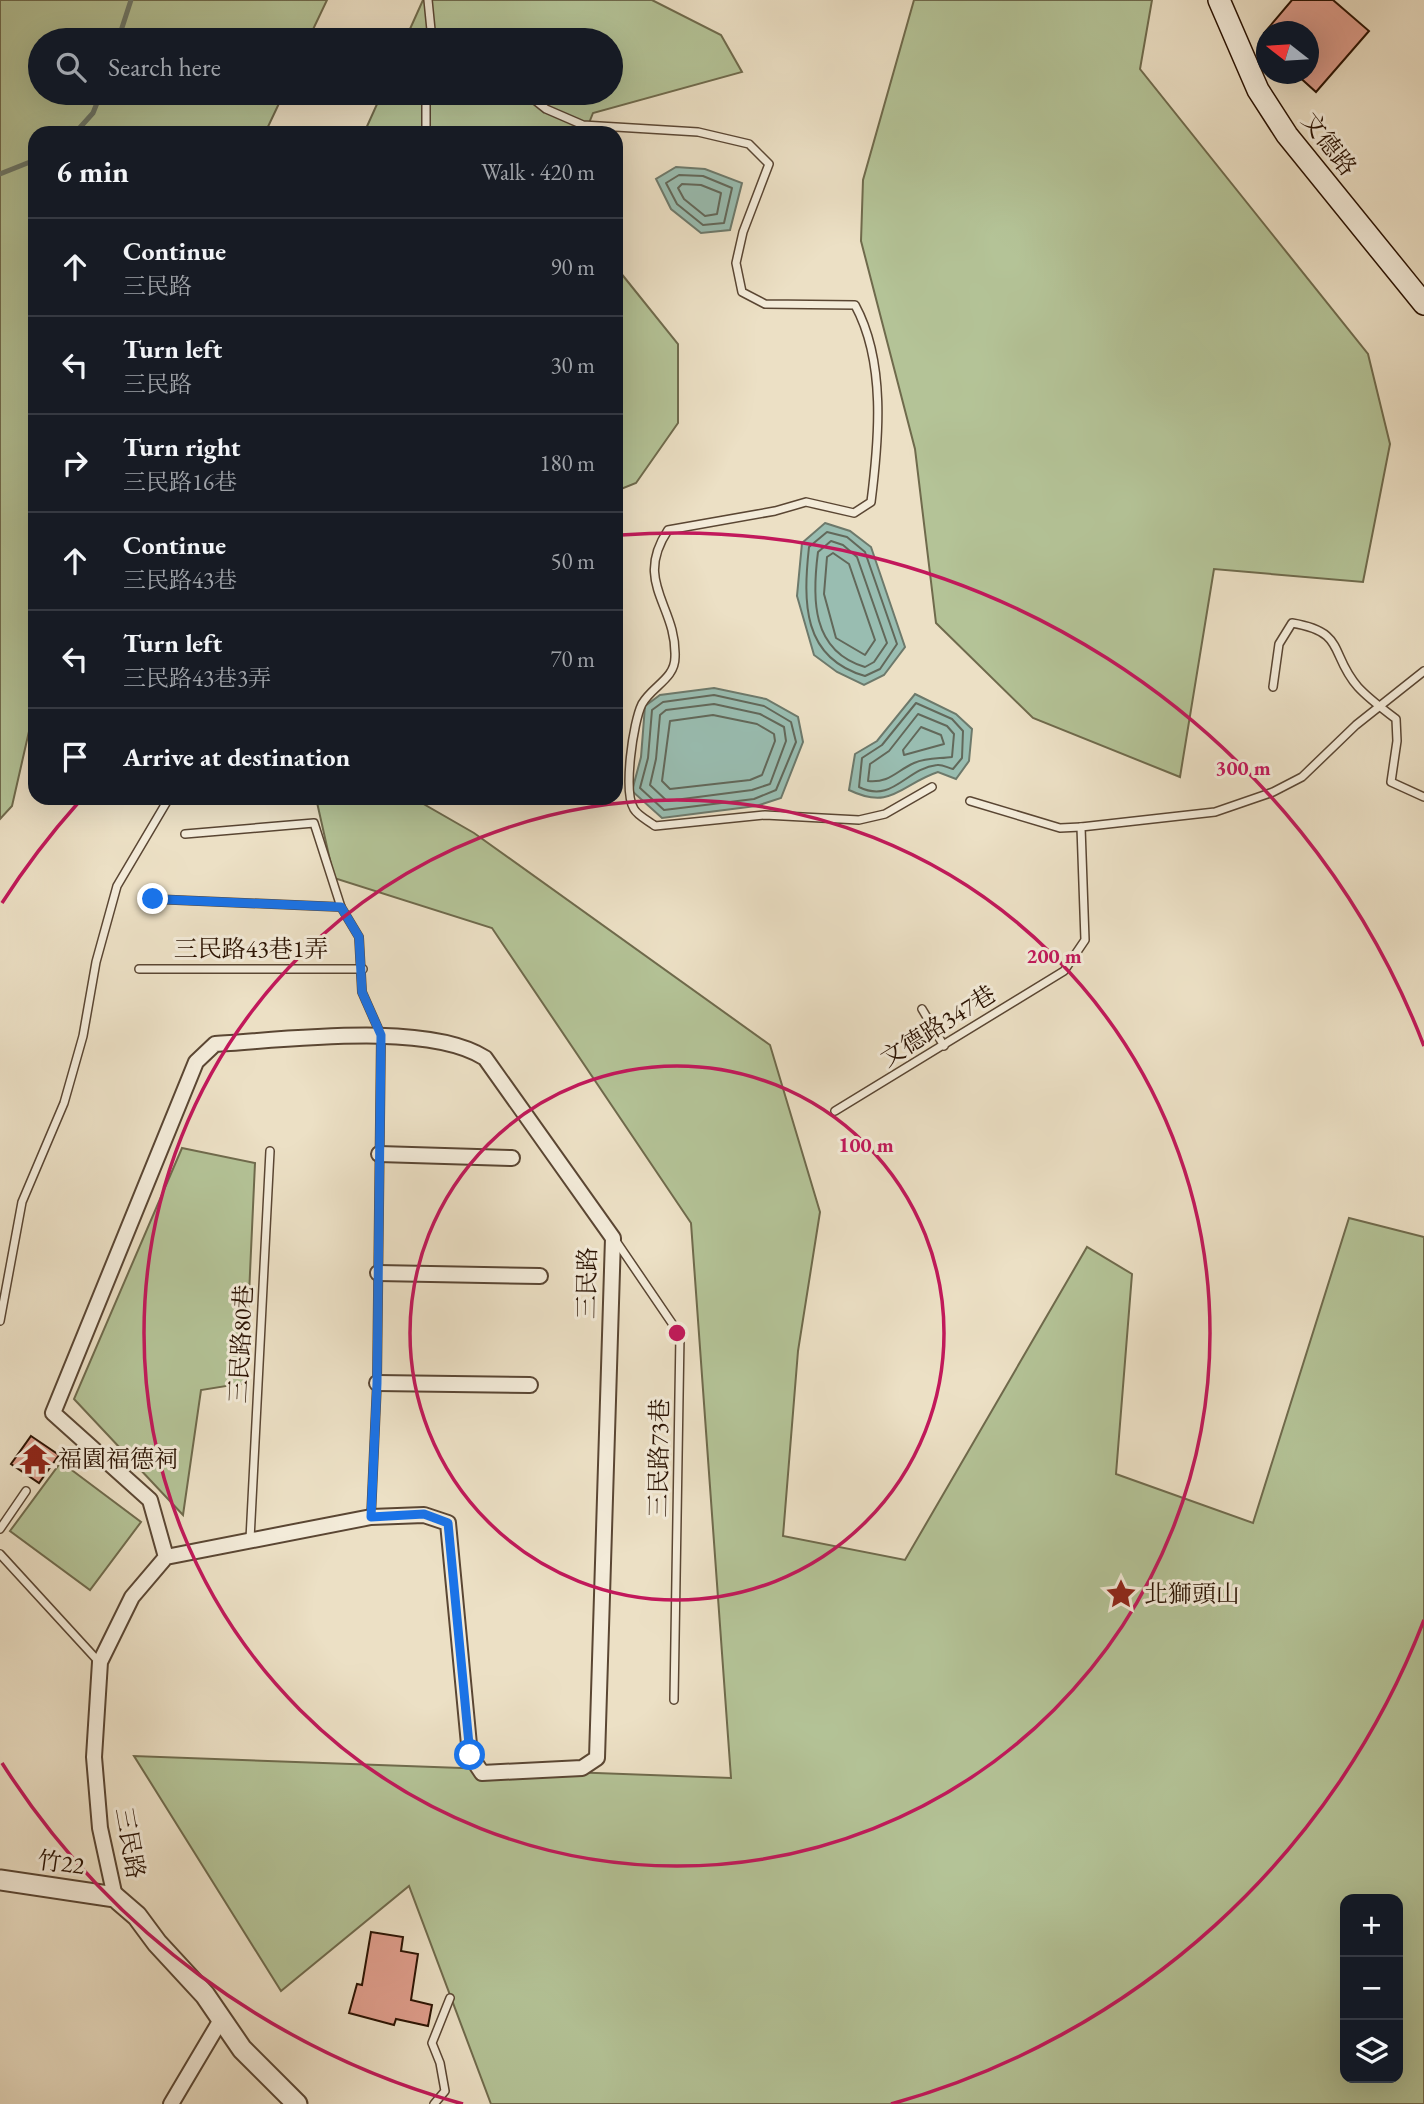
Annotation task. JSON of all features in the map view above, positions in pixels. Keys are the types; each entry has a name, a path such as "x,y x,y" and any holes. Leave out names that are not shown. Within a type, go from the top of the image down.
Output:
{"main road":[{"name":"文德路","path":"1219,0 1258,90 1287,135 1424,304"}],"street":[{"name":"三民路","path":"166,1557 150,1500 52,1413 196,1062 215,1044 381,1035 469,1048 485,1058 613,1238 597,1758 582,1768 482,1773 470,1755 448,1523 424,1514 371,1517 166,1557 132,1597 100,1662 94,1757 100,1828 115,1897 136,1916 222,2018"},
{"path":"379,1154 512,1158"},
{"path":"378,1273 540,1276"},
{"path":"377,1383 530,1385"},
{"name":"竹22","path":"0,1880 115,1897"},
{"path":"171,2104 222,2018"},
{"name":"竹22","path":"222,2018 242,2049 297,2104"}],"lane":[{"path":"428,0 431,28"},
{"path":"426,105 426,126"},
{"path":"541,105 583,125 599,126"},
{"path":"623,127 698,132 749,144 769,164 743,232 736,263 742,292 765,304 855,305 867,326 874,364 876,447 871,502 854,513 806,502 775,511 668,530 656,548 653,574 661,604 674,629 676,660 669,677 652,690 642,705 628,785 634,809 655,826 765,815 859,820 885,814 932,787"},
{"path":"1273,687 1279,643 1292,623 1314,627 1335,641 1342,665 1358,686 1396,719 1397,741 1391,782 1424,797"},
{"path":"970,801 1060,828 1215,811 1273,792 1302,778 1379,706 1424,671"},
{"path":"0,1321 22,1202 64,1103 83,1036 96,961 117,886 165,805"},
{"path":"185,834 314,824 341,907 359,937 363,969 362,992 381,1035 377,1383 371,1517"},
{"name":"文德路347巷","path":"835,1111 1064,971 1085,940 1081,827"},
{"path":"153,899 341,907"},
{"name":"三民路43巷1弄","path":"139,969 363,969"},
{"path":"922,1009 944,1046"},
{"name":"三民路80巷","path":"250,1539 270,1151"},
{"name":"三民路73巷","path":"613,1238 680,1335 674,1700"},
{"path":"0,1528 26,1491"},
{"path":"0,1554 100,1662"},
{"path":"434,2104 445,2091 440,2063 432,2043 450,1998"}],"green space":[{"path":"0,0 327,0 314,28 28,28 28,105 278,105 268,126 28,126 28,736 12,806 0,819"},
{"path":"423,0 652,0 721,35 742,72 623,105 623,28 410,28"},
{"path":"914,0 1152,0 1140,69 1368,354 1390,444 1363,582 1214,569 1180,777 1033,718 936,623 915,449 861,241 863,180"},
{"path":"377,105 622,105 593,113 588,126 367,126"},
{"path":"623,276 678,344 678,423 636,483 623,488"},
{"path":"318,805 425,805 474,833 770,1045 820,1212 798,1351 783,1536 905,1560 1087,1247 1132,1274 1116,1474 1253,1523 1349,1218 1424,1237 1424,2104 491,2104 409,1886 281,1991 134,1756 731,1778 691,1223 492,928 334,878"},
{"path":"182,1148 255,1163 245,1383 201,1390 183,1515 74,1399"},
{"path":"61,1462 141,1522 90,1590 10,1531"}],"water":[{"path":"676,167 705,169 742,183 730,230 701,233 671,209 656,179"},
{"path":"825,523 850,531 871,547 905,647 884,675 864,685 837,672 814,655 797,596 802,543"},
{"path":"714,688 766,699 798,717 803,742 781,798 756,806 662,818 632,791 641,757 645,706 660,695"},
{"path":"915,694 956,714 972,729 969,761 956,779 938,772 886,797 864,796 849,790 855,754 877,741"}],"building":[{"path":"1292,0 1333,0 1369,31 1316,92 1307,84 1319,84 1319,21 1274,21"},
{"name":"福園福德祠","path":"31,1436 59,1455 39,1483 11,1464"},
{"path":"371,1932 403,1937 401,1951 418,1954 411,2000 432,2005 428,2026 396,2019 394,2025 349,2013 357,1984 362,1985"}],"waterway":[{"path":"122,28 131,0"},
{"path":"81,126 96,105"},
{"path":"0,174 28,163"}],"place":[{"name":"福園福德祠","path":"35,1459"},
{"name":"北獅頭山","path":"1121,1594"}],"route":[{"path":"153,899 341,907 359,937 363,969 362,992 381,1035 377,1383 371,1517 424,1514 448,1523 470,1755"}]}
